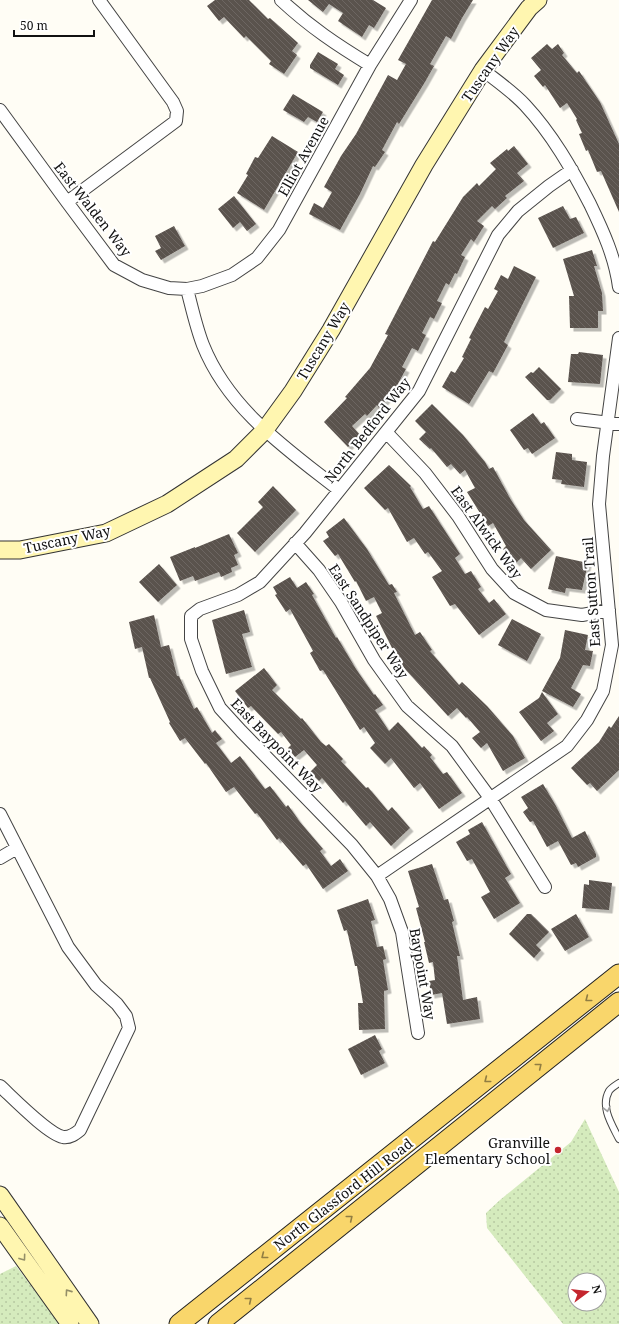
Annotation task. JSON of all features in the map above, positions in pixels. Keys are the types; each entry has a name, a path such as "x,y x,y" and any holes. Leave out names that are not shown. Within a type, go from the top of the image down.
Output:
{"main road":[{"name":"North Glassford Hill Road","path":"179,1324 619,974"},
{"name":"North Glassford Hill Road","path":"218,1324 619,1002"}],"street":[{"path":"67,202 176,122 176,111 173,102 99,0"},
{"path":"281,0 300,18 331,41 370,65"},
{"name":"Elliot Avenue","path":"187,289 202,286 232,275 257,258 279,230 370,65 410,0"},
{"name":"Tuscany Way","path":"0,550 20,550 106,534 167,504 236,459 264,431 293,391 331,330 424,165 483,70 529,8 538,0"},
{"path":"483,70 524,104 550,136 572,170 605,235 617,274 619,287"},
{"name":"East Walden Way","path":"0,110 114,265 142,280 169,288 187,289"},
{"name":"North Bedford Way","path":"190,616 200,609 238,595 260,582 296,544 419,391 498,236 518,211 572,170"},
{"path":"187,289 204,346 218,374 237,402 264,431 339,490"},
{"name":"East Sutton Trail","path":"377,876 567,746 587,720 603,691 612,645 599,504 603,456 613,424 619,338"},
{"path":"577,419 613,424"},
{"name":"East Alwick Way","path":"386,432 425,473 458,516 492,569 514,593 546,610 582,615 609,610"},
{"name":"East Sandpiper Way","path":"296,544 319,570 341,602 374,660 407,706 452,746 490,798 545,887"},
{"name":"East Baypoint Way","path":"190,616 191,639 202,671 220,708 352,845 377,876"},
{"path":"0,814 68,947 96,985 117,1004 126,1016 129,1028 80,1130 73,1136 64,1137 52,1132 0,1086"},
{"path":"0,858 17,848"},
{"name":"Baypoint Way","path":"377,876 390,899 402,932 418,1034"},
{"path":"0,1195 90,1324"},
{"path":"0,1226 70,1324"}],"lane":[{"path":"619,1083 610,1090 606,1102 607,1111 619,1139"}],"green space":[{"path":"585,1119 619,1192 619,1324 563,1324 487,1228 486,1213 571,1142"},
{"path":"16,1266 60,1324 0,1324 0,1274"}],"building":[{"path":"215,0 249,0 268,19 270,18 298,43 292,51 297,55 284,74 269,64 271,61 246,36 244,38 224,17 219,21 207,6"},
{"path":"308,0 373,0 386,8 374,28 369,25 362,37 338,21 343,13 329,4 323,12"},
{"path":"432,0 473,0 451,39 446,36 430,64 434,66 399,124 397,122 382,150 385,152 375,167 373,166 360,194 340,230 309,214 314,203 323,208 332,192 324,187 341,156 356,134 388,75 397,80 406,64 398,60"},
{"path":"547,44 552,49 558,44 564,53 562,55 577,73 579,71 600,102 619,144 619,212 601,171 597,172 588,150 586,151 579,134 582,133 576,120 577,119 567,103 560,108 545,85 543,87 534,76 541,70 531,58"},
{"path":"318,52 338,64 335,69 344,75 338,85 310,68 310,65"},
{"path":"293,94 323,112 317,122 308,117 304,122 283,110"},
{"path":"272,136 298,152 264,210 237,193 248,175 246,174 255,157 258,158"},
{"path":"514,146 528,164 517,173 524,181 505,196 507,198 495,209 492,206 477,221 484,226 474,242 471,239 461,255 465,257 457,274 455,273 449,285 446,283 437,301 442,303 434,319 430,317 422,333 426,335 418,351 412,348 402,367 406,369 394,391 379,408 377,405 367,416 365,414 352,426 360,435 348,447 324,422 347,398 345,397 370,368 388,335 385,334 433,241 435,242 463,197 477,183 479,186 496,169 490,163 507,149 508,151"},
{"path":"234,196 256,224 247,231 240,222 233,228 218,209"},
{"path":"563,206 570,219 576,217 584,233 553,248 538,218"},
{"path":"174,226 185,246 161,260 155,251 161,248 155,236"},
{"path":"592,250 597,266 594,266 602,293 603,311 598,311 598,328 570,328 569,296 574,296 563,259"},
{"path":"514,266 536,277 504,342 508,345 493,373 489,371 469,404 442,387 451,371 455,373 464,358 462,357 471,339 469,338 485,307 488,309 498,291 494,289 501,275 508,279"},
{"path":"579,352 603,355 600,384 568,382 571,354 578,354"},
{"path":"539,367 561,389 550,400 547,400 525,377 531,372 533,373"},
{"path":"432,404 463,435 489,469 493,467 524,520 551,550 531,569 521,558 516,563 503,549 506,546 493,523 488,526 467,492 475,488 465,470 460,474 451,464 447,467 431,448 430,449 419,439 426,432 415,421"},
{"path":"533,413 541,424 544,422 555,438 532,454 528,448 524,450 510,430"},
{"path":"556,452 572,454 572,460 587,462 584,487 561,484 562,480 552,479"},
{"path":"389,465 411,486 410,487 423,509 429,506 460,554 455,558 465,574 471,571 481,587 478,589 489,603 494,599 506,614 479,635 455,604 450,606 432,577 442,571 428,552 425,554 414,538 407,542 388,508 385,510 364,488"},
{"path":"273,486 296,510 255,552 237,533 263,507 258,502"},
{"path":"344,518 367,549 389,585 392,584 397,592 394,593 415,635 420,632 432,650 430,651 459,685 462,682 487,706 513,736 525,758 503,771 487,743 481,748 472,738 480,732 467,717 466,718 457,708 448,716 405,669 392,650 376,616 382,613 374,597 366,601 356,581 355,582 338,554 335,556 323,541 329,537 326,532"},
{"path":"229,534 238,553 234,555 238,565 231,568 232,572 221,577 219,572 195,581 193,576 180,581 170,557"},
{"path":"556,556 588,563 582,590 566,588 565,593 548,589"},
{"path":"159,564 177,585 158,602 139,582"},
{"path":"290,577 297,588 306,582 314,594 312,595 336,638 337,637 374,695 375,694 383,705 375,710 389,731 398,722 422,748 424,746 432,755 430,757 443,774 447,772 462,793 439,809 420,783 414,788 391,758 385,764 370,748 375,743 364,727 360,730 323,670 320,671 310,653 313,651 290,609 286,612 275,595 277,594 273,587"},
{"path":"244,610 250,632 242,634 252,667 226,674 212,620"},
{"path":"154,615 161,647 169,645 177,676 179,676 194,709 197,707 212,733 215,730 222,739 216,743 231,763 240,756 265,789 270,786 286,807 288,805 323,849 320,851 331,866 340,859 348,871 323,889 306,864 303,866 279,838 277,840 257,813 255,814 234,787 226,792 206,763 205,764 185,738 180,741 169,723 170,722 149,678 142,647 135,649 129,622"},
{"path":"512,619 541,634 527,661 498,645"},
{"path":"565,630 588,635 585,650 593,651 590,666 583,665 571,688 581,694 573,707 542,691 560,658"},
{"path":"264,668 277,685 272,690 301,719 302,718 321,742 326,746 329,744 343,759 341,761 366,788 368,787 388,811 392,807 410,828 391,846 370,822 366,826 345,801 343,803 322,778 319,781 310,772 317,765 304,750 295,757 288,748 291,745 281,732 278,734 251,706 248,708 235,691"},
{"path":"542,692 558,714 547,723 554,731 541,741 519,712 539,698"},
{"path":"619,716 619,770 597,791 590,783 587,785 571,768 599,742 609,726 611,728"},
{"path":"543,784 572,838 585,831 596,857 578,867 576,863 571,865 558,841 547,847 533,821 530,822 523,812 528,808 521,797"},
{"path":"482,822 511,874 505,878 520,903 494,919 481,897 490,892 472,859 467,861 456,842 470,834 468,830"},
{"path":"432,864 444,900 448,899 454,921 452,922 460,956 457,956 463,1000 477,997 480,1019 447,1024 442,993 431,995 429,981 435,980 433,962 429,963 416,908 419,907 408,871"},
{"path":"589,880 612,883 609,910 582,908 584,884 589,885"},
{"path":"368,899 375,920 371,921 377,947 383,946 386,959 383,960 388,990 384,991 385,1029 359,1030 358,1003 363,1003 357,966 355,966 347,930 344,931 337,910"},
{"path":"527,914 531,914 549,932 536,945 541,950 534,958 509,934"},
{"path":"576,914 589,937 565,951 551,929"},
{"path":"375,1035 382,1049 379,1051 385,1063 361,1075 348,1049"}],"place":[{"name":"Granville Elementary School","path":"558,1150"}]}
